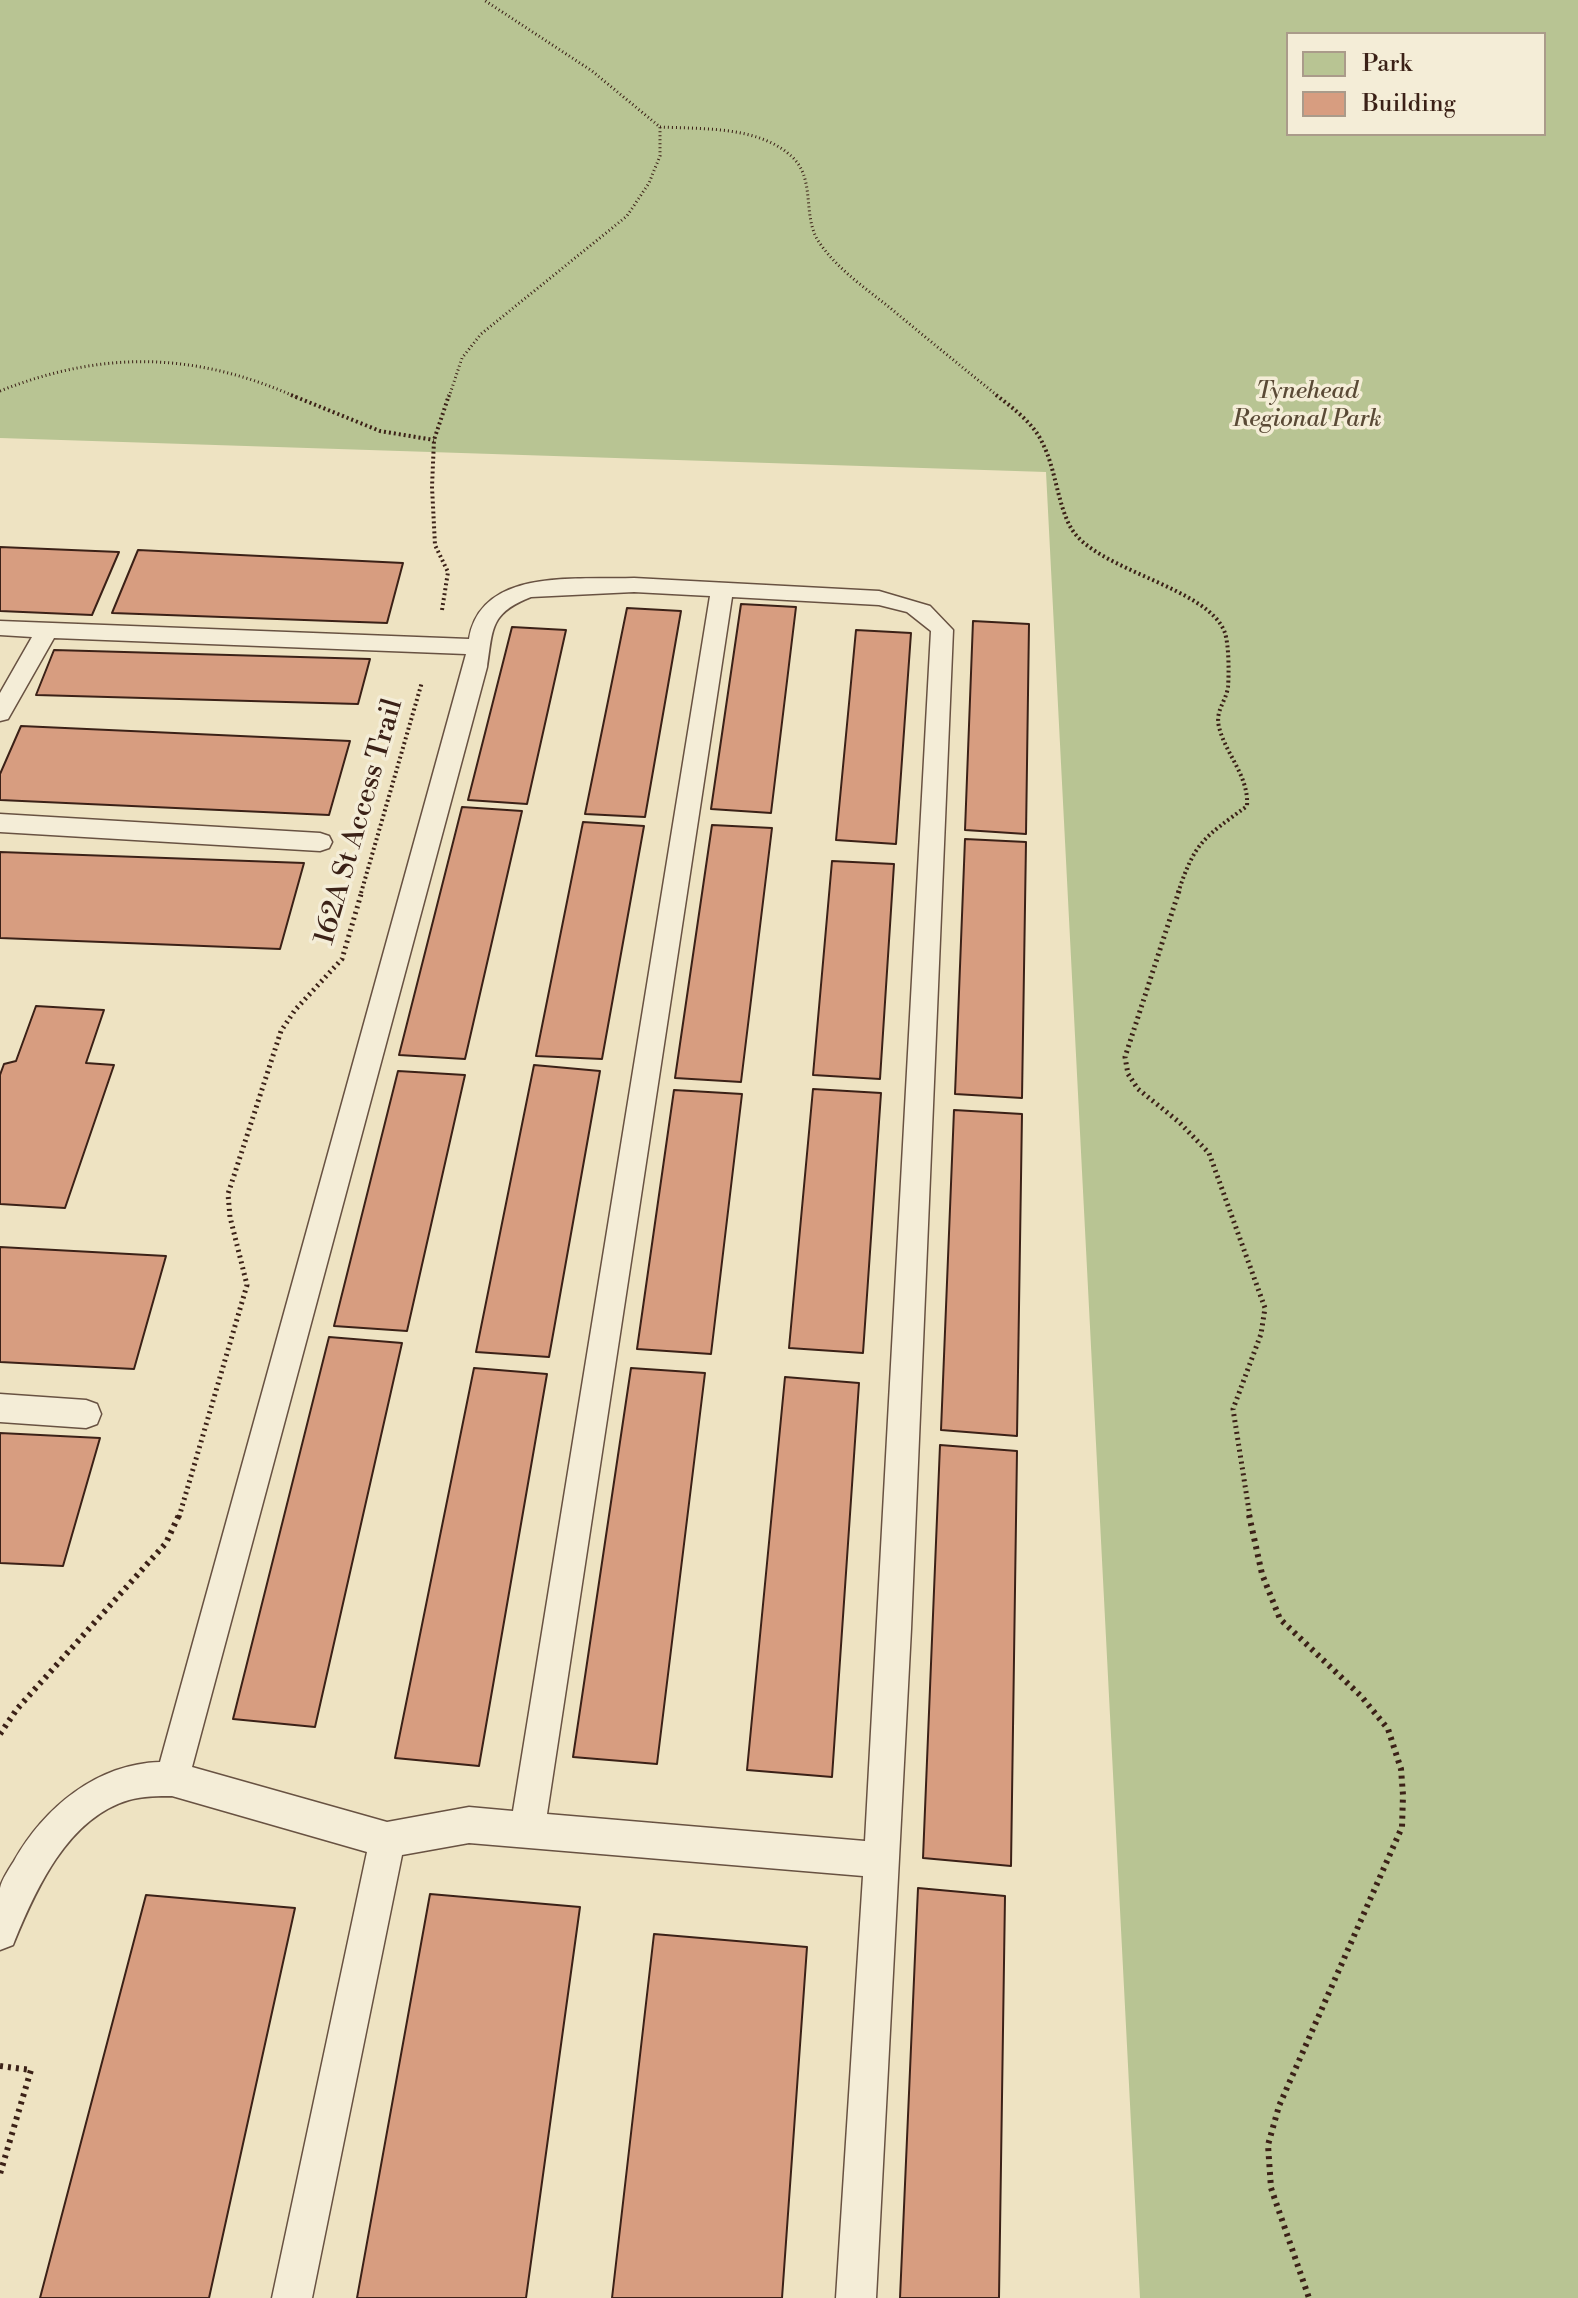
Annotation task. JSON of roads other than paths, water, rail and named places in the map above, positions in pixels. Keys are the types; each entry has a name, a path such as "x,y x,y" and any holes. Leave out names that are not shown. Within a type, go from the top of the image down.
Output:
{"lane":[{"path":"172,1779 471,682 483,621 491,609 507,598 528,590 634,585 903,602 934,618 942,630 881,1860 856,2298"},
{"path":"527,1830 722,590"},
{"path":"0,628 477,647"},
{"path":"0,713 48,629"},
{"path":"0,823 320,842"},
{"path":"0,1408 86,1414"},
{"path":"0,1932 33,1861 65,1822 99,1796 123,1784 148,1779 172,1779 387,1840 469,1825 881,1860"},
{"path":"292,2298 387,1840"}],"park label":[{"name":"Tynehead Regional Park","path":"1307,406"}]}
